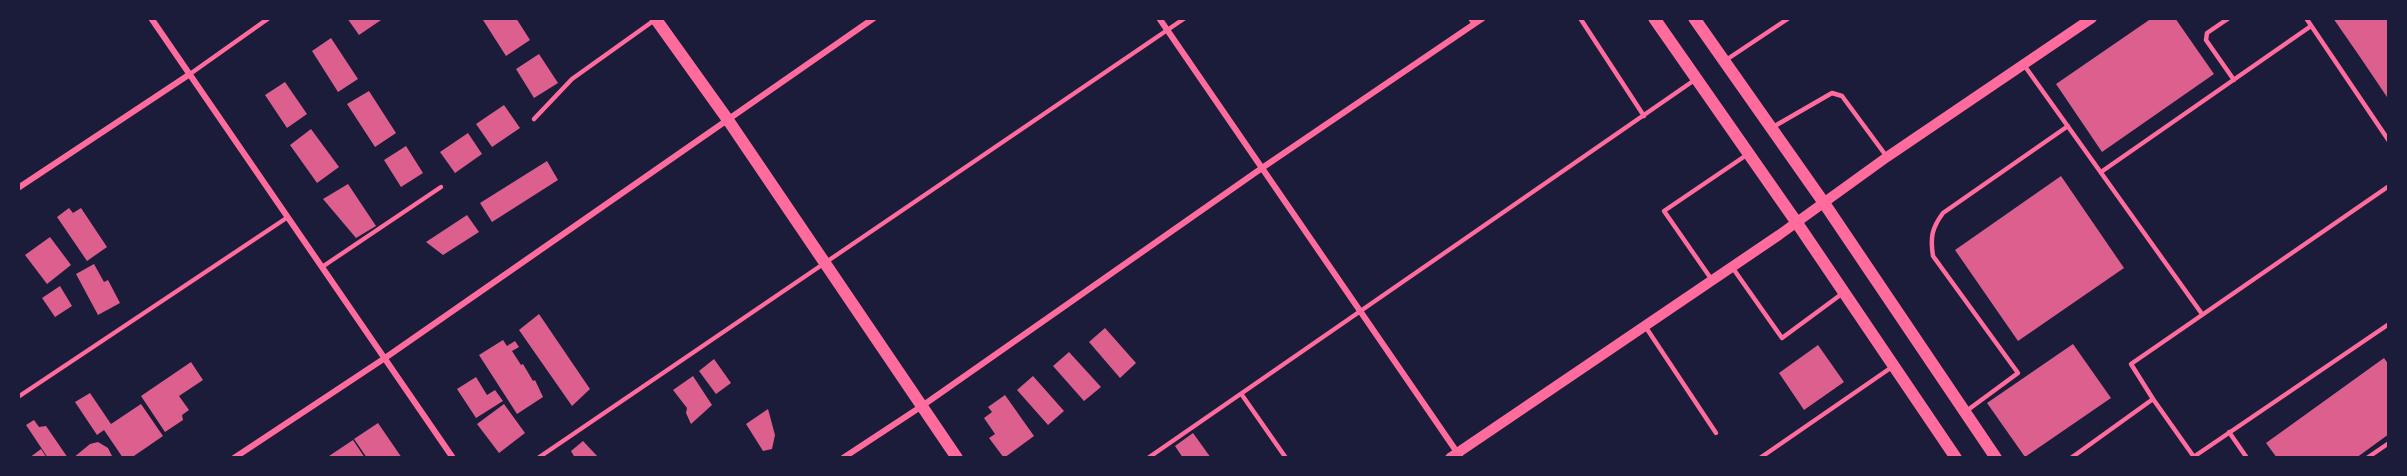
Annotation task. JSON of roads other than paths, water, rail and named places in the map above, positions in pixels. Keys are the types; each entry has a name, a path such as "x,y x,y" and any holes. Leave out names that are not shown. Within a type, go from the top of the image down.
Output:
{"main road":[{"path":"1654,18 1797,223 1956,458"},
{"path":"1694,18 1824,203 1996,458"},
{"path":"655,19 728,120 957,458"}],"street":[{"path":"151,18 453,458"},
{"path":"234,458 385,358 874,18"},
{"path":"1159,18 1361,312 1456,456 2092,18"},
{"path":"843,458 922,406 1472,21 1483,18"},
{"path":"18,188 190,74"}],"lane":[{"path":"190,74 269,18"},
{"path":"538,458 1185,18"},
{"path":"1580,18 1644,116"},
{"path":"1724,61 1789,18"},
{"path":"2229,18 2207,33 2206,40 2234,80"},
{"path":"2306,18 2389,141"},
{"path":"534,119 572,79 655,19"},
{"path":"2101,172 2311,26"},
{"path":"2024,64 2202,314"},
{"path":"1148,458 1697,79"},
{"path":"1771,128 1832,93 1842,96 1887,157"},
{"path":"1964,412 2018,373 1933,256 1930,242 1933,226 1943,213 2068,126"},
{"path":"1712,280 1664,211 1748,154"},
{"path":"2389,186 2131,364 2193,457 2389,324"},
{"path":"322,267 441,187"},
{"path":"18,397 288,217"},
{"path":"1732,267 1782,338 1844,293"},
{"path":"1645,326 1716,433"},
{"path":"1761,458 1894,365"},
{"path":"1242,394 1286,458"},
{"path":"2071,458 2153,399"},
{"path":"2229,432 2247,458"},
{"path":"2367,458 2389,443"}]}
